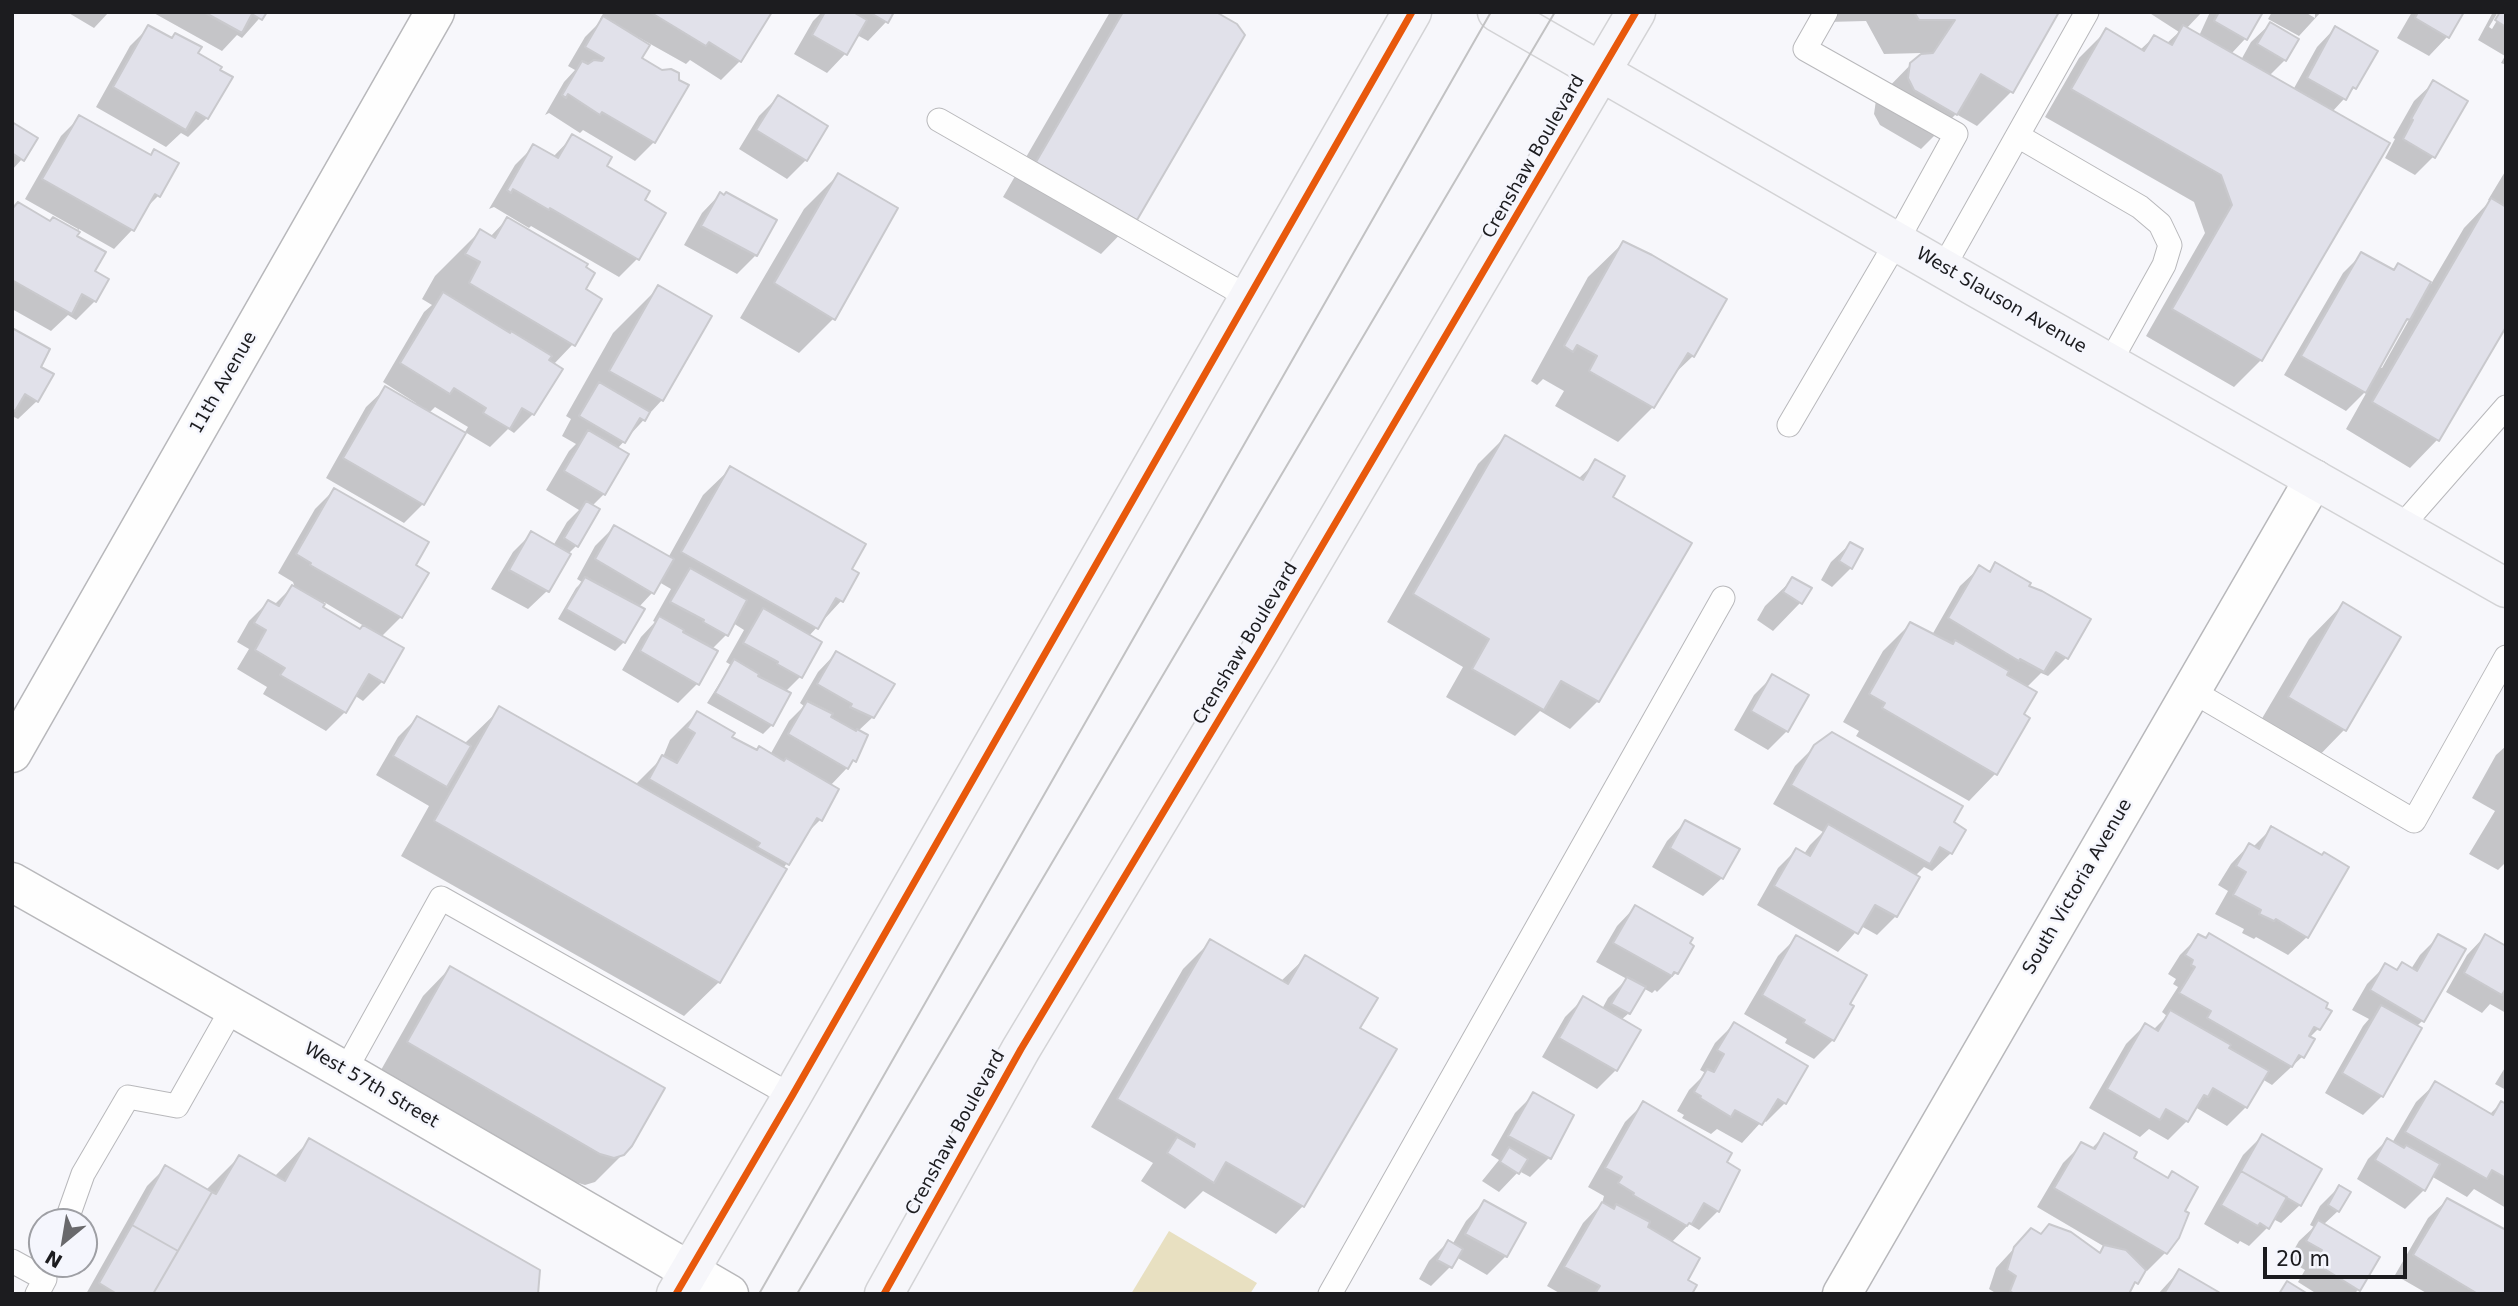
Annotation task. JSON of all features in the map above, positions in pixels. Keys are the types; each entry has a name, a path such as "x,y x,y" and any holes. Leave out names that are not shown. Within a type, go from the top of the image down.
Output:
{"main road":[{"path":"682,1283 792,1096 1412,12"},
{"name":"West Slauson Avenue","path":"1497,12 2109,364 2506,587"},
{"name":"Crenshaw Boulevard","path":"884,1294 1021,1049 1259,653 1636,12"}],"street":[{"name":"11th Avenue","path":"12,753 435,12"},
{"name":"South Victoria Avenue","path":"1842,1294 2314,479"},
{"name":"West 57th Street","path":"12,882 345,1071 682,1283 729,1294"}],"lane":[{"path":"1789,425 1956,134 1805,49 1826,12"},
{"path":"1943,268 2088,12"},
{"path":"939,120 1248,297"},
{"path":"2018,135 2140,207 2160,224 2170,245 2164,265 2109,364"},
{"path":"2400,528 2506,407"},
{"path":"1330,1294 1723,598"},
{"path":"2192,691 2414,821 2506,657"},
{"path":"345,1071 442,898 792,1096"},
{"path":"71,1208 83,1174 128,1097 177,1105 233,1007"},
{"path":"12,1261 44,1279"}],"shaded area":[{"path":"1169,1231 1257,1283 1250,1294 1131,1294"}],"building":[{"path":"204,12 267,12 262,20 252,14 242,33"},
{"path":"650,12 772,12 741,62 709,42 706,46"},
{"path":"825,12 853,12 867,20 847,55 812,35"},
{"path":"869,12 894,12 888,23"},
{"path":"1123,12 1216,12 1237,24 1245,35 1137,220 1036,162"},
{"path":"1914,12 2059,12 2013,93 1981,74 1957,115 1914,90 1908,78 1910,63 1921,54 1933,53 1955,20 1919,20"},
{"path":"2219,12 2263,12 2247,40 2214,21"},
{"path":"2418,12 2464,12 2449,38 2415,18"},
{"path":"2500,12 2506,12 2506,27 2495,20"},
{"path":"603,16 650,45 642,58 662,70 671,69 679,73 679,80 689,85 655,143 602,112 600,115 568,94 566,98 562,95 582,61 588,64 594,60 602,61 604,58 585,47"},
{"path":"2270,22 2299,39 2286,61 2257,44"},
{"path":"148,25 172,38 175,33 202,47 198,53 233,77 208,119 196,112 186,130 113,87"},
{"path":"2183,25 2390,143 2262,361 2172,309 2232,205 2221,175 2071,89 2106,28 2144,51 2154,35 2172,45"},
{"path":"2335,26 2378,51 2356,89 2353,87 2346,100 2307,78"},
{"path":"2433,80 2468,101 2435,158 2403,139"},
{"path":"778,95 828,126 807,161 756,130"},
{"path":"79,115 151,155 154,149 179,163 160,197 155,194 134,231 42,179"},
{"path":"12,122 38,138 24,161 12,153"},
{"path":"572,134 612,157 607,166 650,191 645,200 666,213 639,260 550,208 549,210 513,189 511,193 507,190 533,144 558,158"},
{"path":"838,173 898,208 835,320 774,283"},
{"path":"720,192 724,195 726,192 777,220 757,256 701,226"},
{"path":"2491,198 2506,207 2506,327 2439,441 2372,402"},
{"path":"18,202 50,221 53,217 80,232 77,236 106,252 95,271 109,279 96,302 82,294 72,314 12,280 12,209"},
{"path":"507,217 588,264 586,267 595,273 586,289 602,299 575,346 469,283 480,262 465,254 480,229 495,238"},
{"path":"1623,241 1727,299 1694,357 1688,353 1654,408 1589,371 1597,356 1577,345 1573,352 1564,346"},
{"path":"2361,252 2394,270 2398,263 2431,282 2366,393 2301,356"},
{"path":"658,285 712,316 663,401 609,371"},
{"path":"443,292 552,356 549,360 563,369 534,415 522,408 510,429 483,413 486,408 454,388 450,394 400,363"},
{"path":"12,328 50,349 41,367 54,374 38,402 25,394 15,411 12,410"},
{"path":"599,382 650,412 645,421 640,418 625,443 579,416"},
{"path":"385,386 466,433 424,505 343,458"},
{"path":"588,430 629,454 605,495 564,471"},
{"path":"1505,435 1583,480 1595,459 1625,476 1613,497 1692,543 1599,702 1561,681 1544,710 1472,669 1489,639 1413,594"},
{"path":"730,466 866,544 852,569 859,573 843,602 836,598 818,629 681,552"},
{"path":"334,488 429,542 416,565 429,573 402,618 310,565 311,563 296,554"},
{"path":"586,501 600,509 578,547 564,538"},
{"path":"614,525 674,559 654,594 595,559"},
{"path":"531,531 571,554 549,592 509,570"},
{"path":"1850,542 1863,549 1852,569 1839,561"},
{"path":"1995,562 2031,583 2029,586 2091,619 2068,659 2056,652 2044,672 2020,659 2019,661 1948,618 1979,565 1990,572"},
{"path":"690,568 747,600 728,636 670,602"},
{"path":"585,577 645,609 625,643 566,609"},
{"path":"1792,577 1812,588 1802,604 1783,592"},
{"path":"292,585 360,629 363,625 404,648 384,683 369,674 346,713 280,675 285,668 255,650 266,630 254,623 268,600 279,606"},
{"path":"2343,602 2401,637 2346,731 2288,697"},
{"path":"763,608 822,642 802,678 743,643"},
{"path":"659,616 718,651 699,685 640,651"},
{"path":"1910,622 1953,644 1955,640 2009,671 2007,675 2037,692 2024,714 2030,718 1997,775 1882,708 1885,703 1869,694"},
{"path":"836,651 895,684 874,718 850,707 852,704 817,684"},
{"path":"734,659 759,674 758,676 791,693 773,726 715,693"},
{"path":"1772,674 1809,695 1788,732 1751,711"},
{"path":"807,701 833,714 831,717 856,731 857,729 868,735 856,762 853,760 848,769 788,734"},
{"path":"499,706 787,869 720,983 434,821"},
{"path":"697,711 735,733 732,737 757,750 759,746 784,761 786,758 839,789 822,821 817,818 789,865 757,847 760,843 649,779 662,755 677,763 695,733 687,728"},
{"path":"417,716 471,746 447,787 393,756"},
{"path":"1832,732 1963,806 1954,822 1966,830 1952,854 1940,847 1930,864 1791,785 1814,745"},
{"path":"1685,820 1740,849 1723,879 1670,848"},
{"path":"1828,824 1920,877 1897,917 1875,905 1858,934 1774,886 1796,848 1810,856"},
{"path":"2271,826 2349,867 2308,938 2276,919 2274,921 2259,914 2261,910 2233,895 2246,872 2236,866 2249,843 2259,849"},
{"path":"1635,905 1693,938 1690,943 1694,946 1678,974 1674,972 1672,976 1613,943"},
{"path":"2209,933 2328,1003 2326,1008 2332,1011 2320,1030 2314,1027 2309,1036 2315,1039 2304,1058 2299,1055 2292,1067 2207,1018 2211,1011 2179,993 2195,967 2191,965 2193,960 2185,955 2198,934 2206,938"},
{"path":"2438,934 2466,949 2424,1022 2370,990 2385,963 2397,970 2402,962 2417,971"},
{"path":"2485,934 2506,946 2506,988 2502,995 2464,973"},
{"path":"1796,935 1867,975 1850,1004 1854,1006 1834,1041 1762,995"},
{"path":"1210,939 1288,984 1305,955 1378,998 1360,1028 1397,1049 1304,1207 1226,1162 1214,1183 1167,1153 1177,1137 1194,1147 1195,1144 1117,1099"},
{"path":"450,966 665,1088 632,1146 624,1155 614,1158 600,1154 407,1042"},
{"path":"1627,977 1646,987 1630,1014 1611,1004"},
{"path":"1583,996 1641,1030 1617,1071 1559,1038"},
{"path":"2381,1005 2422,1028 2383,1097 2342,1073"},
{"path":"2170,1010 2231,1045 2229,1048 2269,1071 2247,1108 2213,1088 2208,1097 2204,1095 2188,1122 2166,1109 2160,1120 2107,1089 2145,1023 2158,1031"},
{"path":"1734,1022 1808,1066 1786,1104 1778,1099 1762,1125 1735,1110 1731,1117 1694,1092 1707,1069 1714,1072 1724,1054 1717,1050"},
{"path":"2435,1081 2493,1115 2501,1101 2506,1104 2506,1178 2492,1170 2487,1179 2405,1132"},
{"path":"1533,1092 1574,1115 1551,1159 1508,1136"},
{"path":"1643,1101 1732,1153 1727,1162 1740,1170 1719,1212 1704,1203 1692,1224 1687,1226 1633,1195 1634,1193 1618,1183 1622,1177 1605,1168"},
{"path":"2104,1133 2137,1152 2134,1158 2168,1178 2172,1171 2198,1187 2185,1211 2189,1213 2179,1238 2167,1254 2054,1188 2081,1142 2095,1149"},
{"path":"2262,1134 2322,1169 2301,1206 2241,1171"},
{"path":"309,1138 540,1270 538,1294 153,1294 212,1192 216,1194 239,1155 285,1181"},
{"path":"2387,1138 2440,1164 2425,1191 2375,1160"},
{"path":"1509,1147 1528,1159 1519,1174 1500,1162"},
{"path":"165,1165 212,1192 178,1251 132,1225"},
{"path":"2241,1171 2287,1197 2269,1229 2260,1223 2258,1226 2221,1205"},
{"path":"2339,1185 2351,1192 2339,1212 2328,1205"},
{"path":"2447,1198 2506,1230 2506,1294 2478,1294 2413,1255"},
{"path":"1484,1200 1526,1223 1507,1257 1465,1234"},
{"path":"1602,1202 1614,1209 1616,1204 1650,1222 1648,1227 1700,1258 1688,1280 1697,1285 1692,1294 1600,1294 1596,1292 1600,1286 1564,1267"},
{"path":"2318,1220 2380,1257 2360,1291 2315,1263 2322,1250 2306,1241"},
{"path":"2049,1224 2071,1232 2100,1253 2104,1245 2126,1250 2146,1270 2129,1294 2014,1294 2010,1291 2016,1276 2007,1270 2014,1247 2031,1228 2041,1234"},
{"path":"132,1225 178,1251 153,1294 117,1294 99,1283"},
{"path":"1448,1240 1463,1249 1452,1268 1437,1260"},
{"path":"2179,1269 2222,1294 2164,1294"},
{"path":"2287,1281 2308,1294 2279,1294"}],"tram line":[{"path":"759,1294 1491,12"},
{"path":"797,1294 1555,12"}],"cycle path":[{"path":"676,1294 1412,12"},
{"path":"884,1294 1021,1049 1259,653 1636,12"}]}
